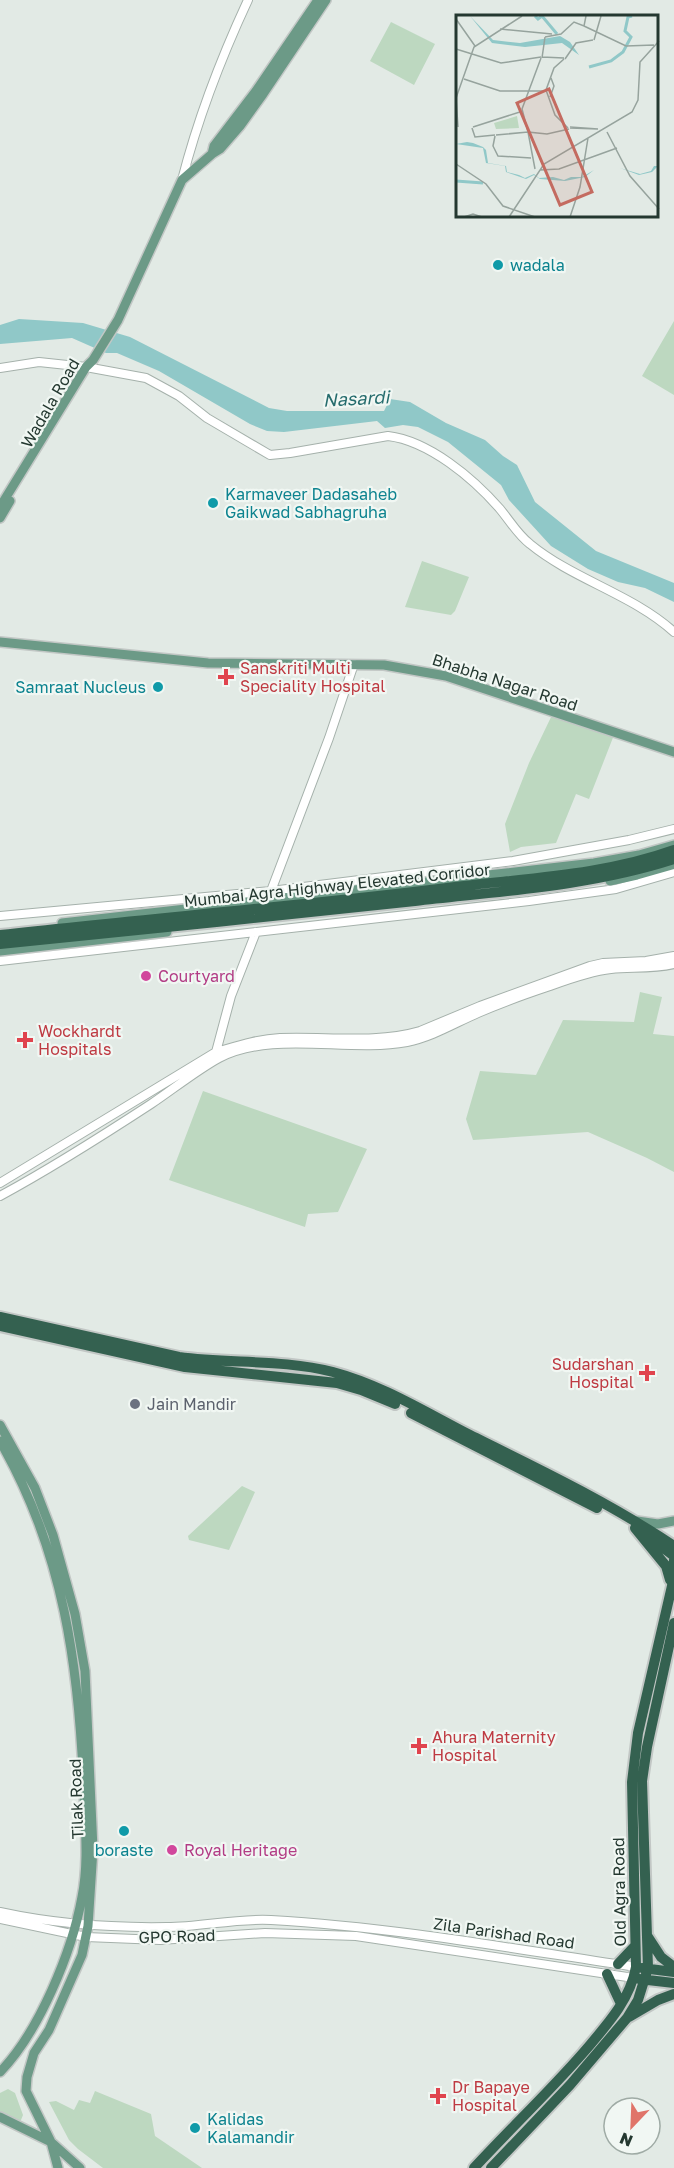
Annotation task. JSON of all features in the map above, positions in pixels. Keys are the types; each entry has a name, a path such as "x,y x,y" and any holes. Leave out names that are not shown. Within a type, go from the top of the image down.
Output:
{"highway":[{"name":"Mumbai Agra Highway Elevated Corridor","path":"0,935 266,909 540,877 619,865 674,850"},
{"name":"Mumbai Agra Highway Elevated Corridor","path":"0,944 320,912 541,886 618,874 674,859"},
{"path":"0,1317 179,1357 285,1365 330,1372 365,1381 512,1455 674,1546"},
{"path":"0,1326 185,1367 307,1379 337,1383 361,1390 636,1524 674,1558"},
{"path":"636,1524 666,1566 672,1587"},
{"name":"Old Agra Road","path":"491,2168 570,2085 627,2018 638,2000 632,1782 638,1733 672,1587 674,1558"},
{"name":"Old Agra Road","path":"474,2168 561,2078 617,2013 638,1975 648,1968 642,1781 647,1747 674,1623"},
{"path":"647,1934 661,1957 674,1970"},
{"path":"618,1964 635,1946"},
{"path":"648,1968 674,1970"},
{"path":"607,1974 621,2004"},
{"path":"638,1975 674,1983"},
{"path":"627,2018 674,1994"}],"main road":[{"path":"295,41 318,0"},
{"path":"90,365 118,320 182,180 212,154 214,146 326,0"},
{"name":"Wadala Road","path":"0,507 90,365"},
{"name":"Wadala Road","path":"0,518 90,365"},
{"name":"Bhabha Nagar Road","path":"0,642 208,663 354,664 409,668 446,676 674,752"},
{"path":"0,930 594,863 639,855 674,845"},
{"path":"0,951 595,884 674,864"},
{"name":"Tilak Road","path":"0,1425 35,1488 53,1535 75,1614 85,1671 93,1849 88,1926 82,1955 49,2030 34,2053 27,2077 26,2091 51,2142 59,2166"},
{"name":"Tilak Road","path":"0,1441 24,1487 45,1538 71,1640 81,1743 86,1863 83,1896 66,1958 33,2025 12,2060 0,2072"},
{"path":"636,1524 674,1521"},
{"path":"0,2116 51,2142 80,2168"},
{"path":"59,2166 71,2168"}],"street":[{"path":"182,180 193,136 229,41 248,0"},
{"path":"0,368 39,362 90,365 146,378 179,396 207,418 270,454 290,453 388,436 404,438 448,462 477,483 527,542 548,558 662,621 674,633"},
{"path":"271,891 329,738 354,664"},
{"path":"0,916 271,891 513,861 629,840 674,829"},
{"path":"0,962 616,889 674,872"},
{"path":"0,1196 42,1173 122,1123 218,1055 231,996 256,932"},
{"path":"0,1184 218,1055 279,1038 403,1036 470,1014 603,963 646,961 674,956"},
{"path":"577,974 674,964"},
{"name":"GPO Road","path":"0,1912 73,1936 86,1937 160,1940 265,1933 356,1932"},
{"name":"GPO Road","path":"0,1918 88,1926 168,1927 268,1920 356,1932"},
{"path":"224,1922 227,1935"},
{"name":"Zila Parishad Road","path":"356,1932 618,1964 638,1975"},
{"name":"Zila Parishad Road","path":"356,1932 607,1974 638,1975"}],"green space":[{"path":"391,22 435,44 414,85 370,61"},
{"path":"674,321 674,395 642,376"},
{"path":"422,561 469,577 455,611 451,615 405,607"},
{"path":"552,715 614,735 589,799 576,794 556,843 521,847 510,852 505,824 529,763"},
{"path":"640,992 662,997 653,1034 674,1036 674,1172 588,1132 473,1140 466,1119 480,1071 536,1075 563,1020 634,1022"},
{"path":"203,1091 367,1149 338,1212 308,1214 305,1227 169,1180"},
{"path":"242,1486 255,1492 229,1550 189,1540 188,1536"},
{"path":"8,2089 15,2093 23,2115 18,2122 0,2113 0,2093"},
{"path":"95,2091 151,2114 155,2136 202,2168 103,2168 69,2140 49,2102 56,2101 74,2110 79,2100 90,2103"}],"water":[{"path":"19,319 83,323 130,337 269,408 287,411 384,411 390,399 410,402 446,423 485,440 517,465 535,502 596,551 674,583 674,602 645,588 618,582 588,569 551,546 509,500 501,485 448,442 418,427 403,425 385,428 377,421 284,432 267,431 250,424 159,371 117,353 106,353 72,338 0,344 0,325"}],"place":[{"name":"wadala","path":"498,265"},
{"name":"Karmaveer Dadasaheb Gaikwad Sabhagruha","path":"213,503"},
{"name":"Sanskriti Multi Speciality Hospital","path":"226,677"},
{"name":"Samraat Nucleus","path":"158,687"},
{"name":"Courtyard","path":"146,976"},
{"name":"Wockhardt Hospitals","path":"25,1040"},
{"name":"Sudarshan Hospital","path":"647,1373"},
{"name":"Jain Mandir","path":"135,1404"},
{"name":"Ahura Maternity Hospital","path":"419,1746"},
{"name":"boraste","path":"124,1831"},
{"name":"Royal Heritage","path":"172,1850"},
{"name":"Dr Bapaye Hospital","path":"438,2096"},
{"name":"Kalidas Kalamandir","path":"195,2128"}],"water label":[{"name":"Nasardi","path":"356,398"}]}
